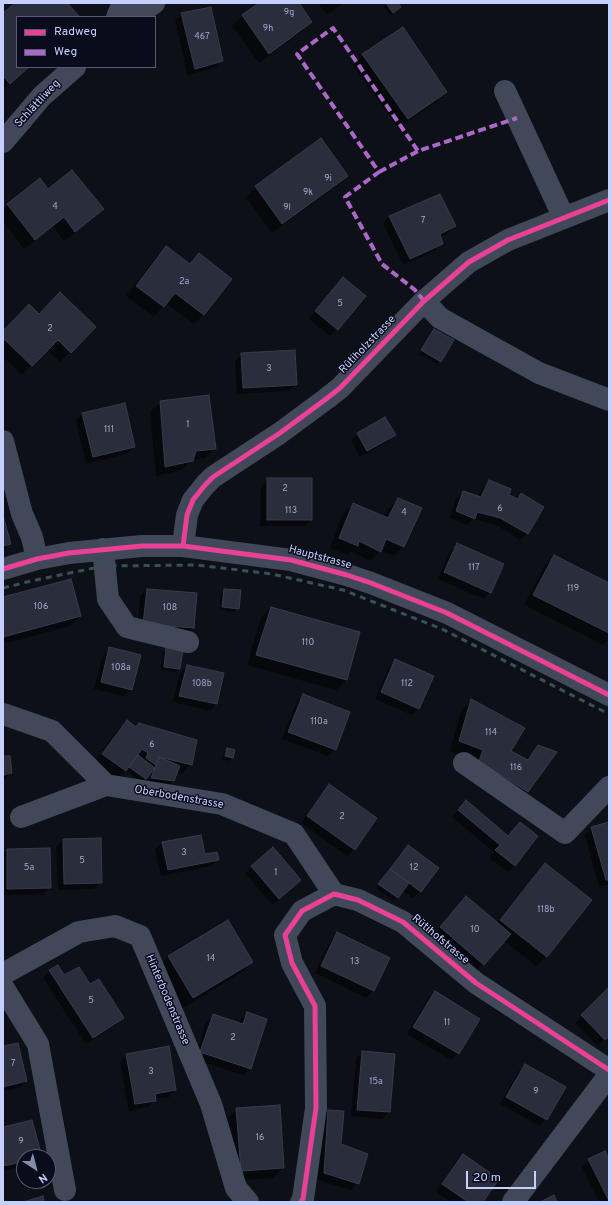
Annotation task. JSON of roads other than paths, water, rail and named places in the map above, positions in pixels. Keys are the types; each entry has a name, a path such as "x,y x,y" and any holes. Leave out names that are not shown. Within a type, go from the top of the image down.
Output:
{"street":[{"path":"117,16 123,3"},
{"path":"134,16 154,3"},
{"name":"Schlättliweg","path":"3,142 42,96 74,68"},
{"path":"505,91 564,218"},
{"name":"Rütiholzstrasse","path":"183,546 187,515 193,500 205,484 326,400 340,388 424,301 469,262 508,240 609,200"},
{"path":"424,301 440,318 540,373 609,400"},
{"path":"3,441 22,514 32,537 37,559"},
{"name":"Hauptstrasse","path":"3,569 37,559 103,549 142,546 183,546 291,560 371,583 447,613 609,695"},
{"path":"103,549 108,599 126,627 188,642"},
{"path":"3,714 52,731 106,785"},
{"path":"464,763 565,833 609,787"},
{"name":"Oberbodenstrasse","path":"21,817 106,785 222,804 294,834 334,894"},
{"path":"301,1202 316,1108 314,1006 292,963 285,935 302,911 334,894"},
{"name":"Rütihofstrasse","path":"334,894 358,900 403,922 476,983 609,1070"},
{"name":"Hinterbodenstrasse","path":"3,974 79,932 115,926 140,936 211,1104 236,1188 248,1202"},
{"path":"3,987 38,1044 65,1190"},
{"path":"513,1202 609,1075"}],"railway":[{"path":"3,588 104,566 197,565 272,574 343,590 442,629 609,714"}]}
